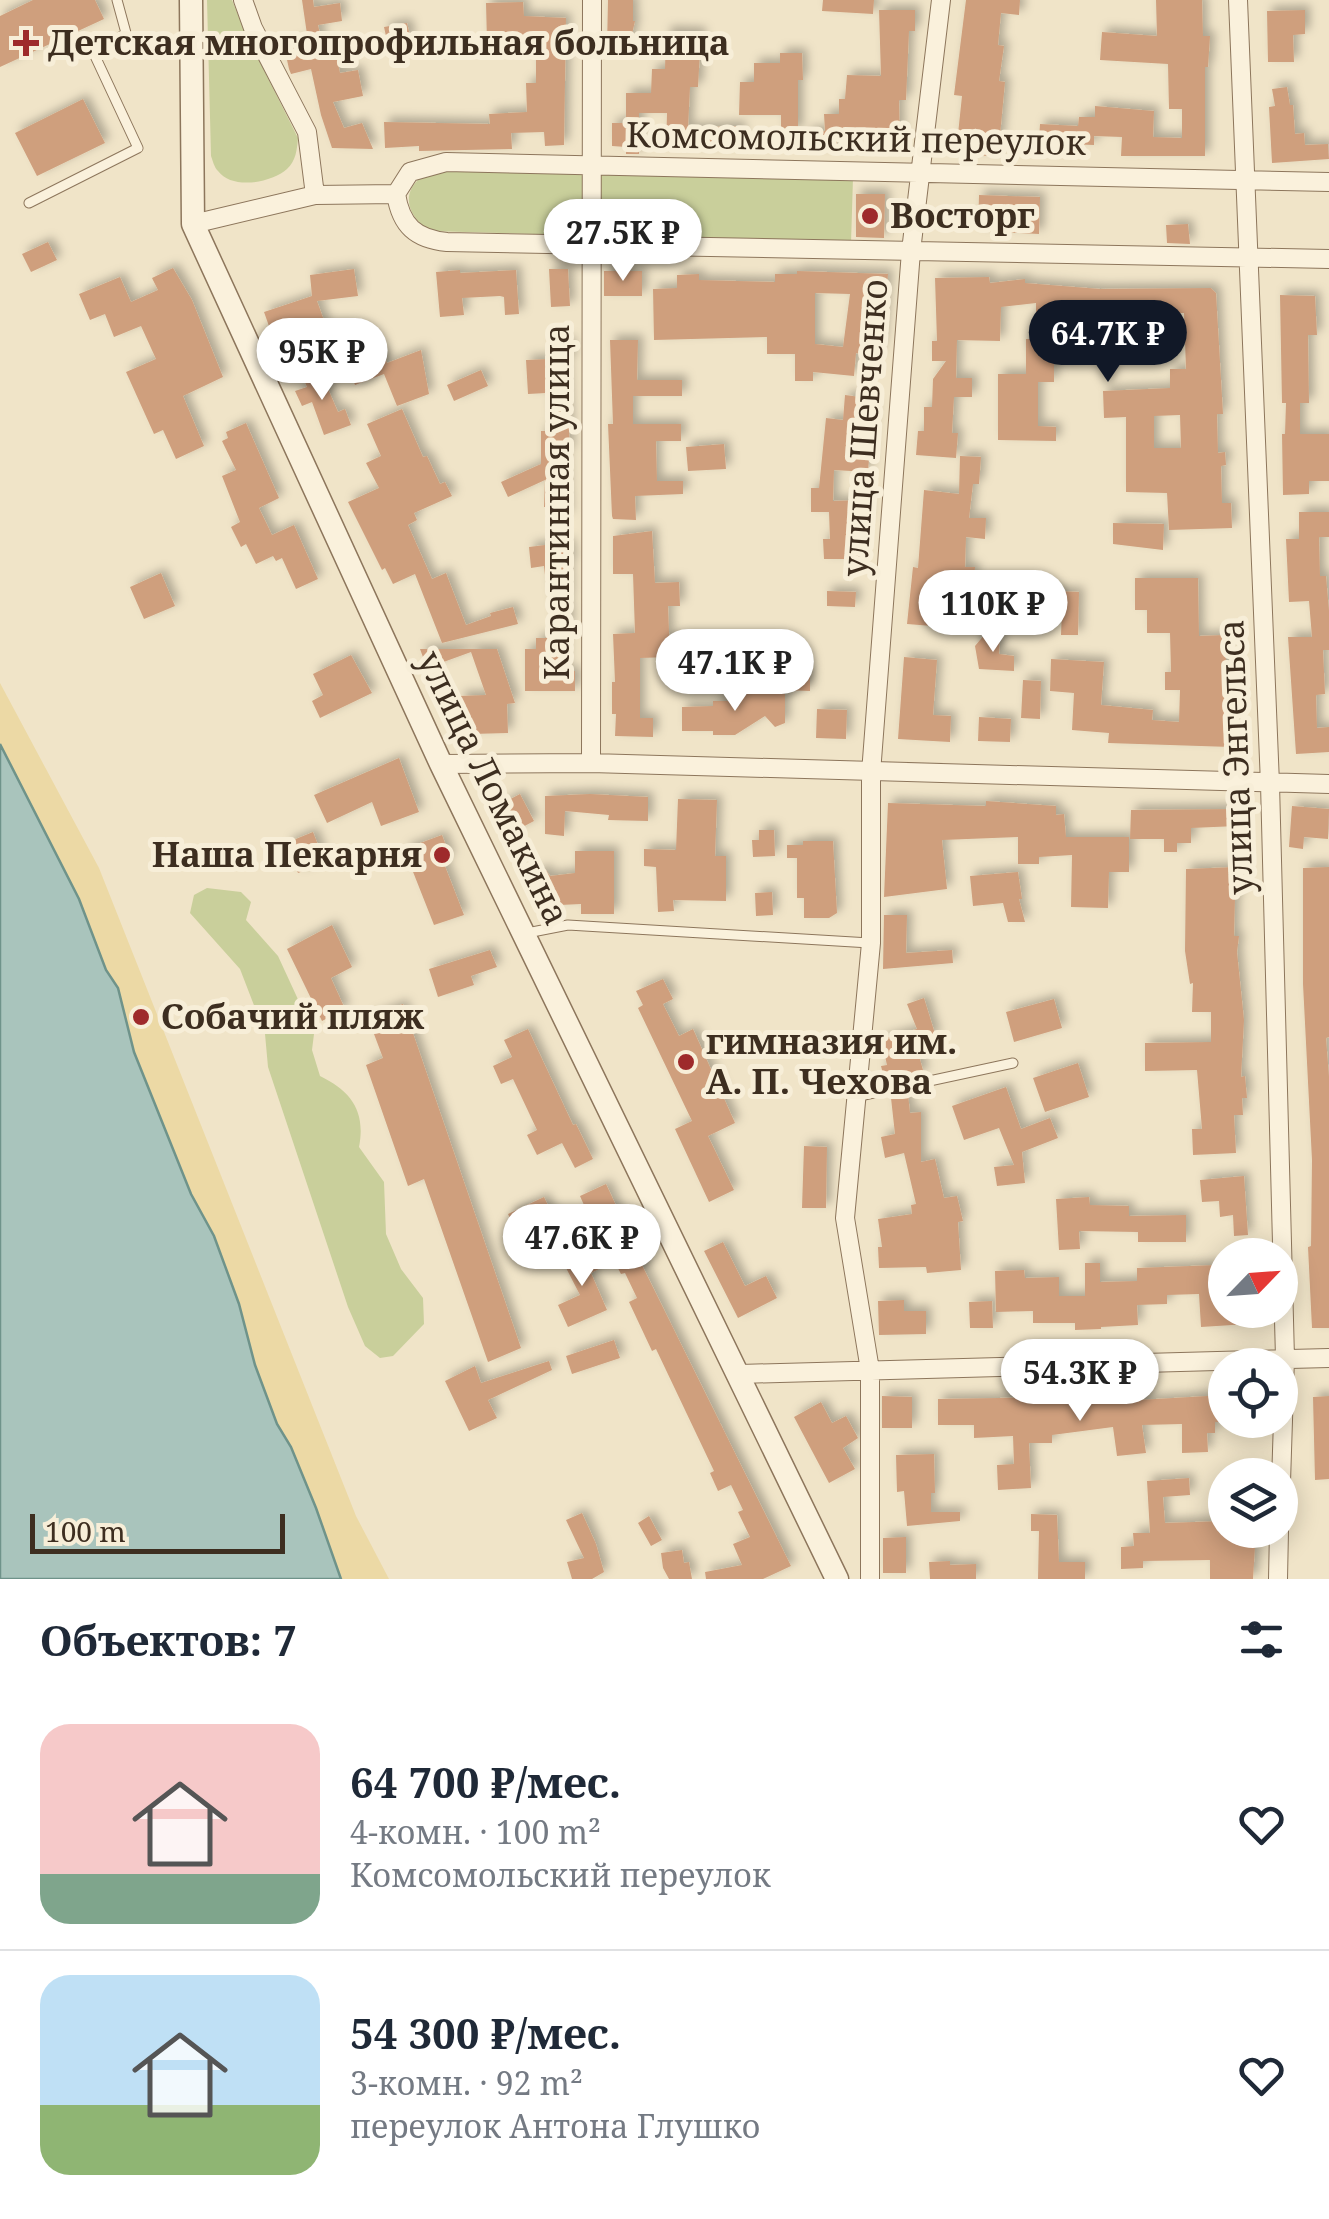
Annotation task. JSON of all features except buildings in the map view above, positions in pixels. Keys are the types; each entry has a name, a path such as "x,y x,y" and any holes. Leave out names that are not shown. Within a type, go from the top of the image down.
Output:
{"street":[{"name":"улица Ломакина","path":"191,0 193,224 441,764 837,1579"},
{"path":"242,0 307,132 314,195"},
{"name":"Карантинная улица","path":"590,763 592,0"},
{"name":"улица Шевченко","path":"870,1579 870,1370 845,1218 870,943 871,773 911,252 941,0"},
{"name":"улица Энгельса","path":"1238,0 1270,784 1284,1348"},
{"name":"Комсомольский переулок","path":"396,194 410,172 446,162 1329,182"},
{"path":"193,224 314,195 396,194 398,211 408,229 427,240 1329,259"},
{"path":"441,764 590,763 1329,784"},
{"path":"1298,1358 1329,1358"},
{"path":"740,1374 1208,1360"},
{"path":"1278,1579 1279,1548"}],"lane":[{"path":"28,203 138,148 95,56 126,33 117,0"},
{"path":"524,934 568,925 870,943"},
{"path":"855,1097 1013,1064"}],"green space":[{"path":"207,0 232,0 298,138 292,162 271,178 232,181 217,169 211,156"},
{"path":"443,168 853,178 851,243 430,231 412,213 410,194 420,178"},
{"path":"207,888 241,892 251,902 246,920 278,956 314,1034 312,1050 320,1076 340,1088 358,1113 359,1147 384,1182 386,1234 401,1269 423,1298 424,1324 393,1356 380,1358 365,1346 348,1307 268,1067 265,1034 240,969 190,913 194,895"}],"sand":[{"name":"Собачий пляж","path":"0,683 99,868 356,1516 389,1579 341,1579 316,1508 255,1365 239,1304 214,1236 191,1194 134,1052 118,988 106,970 79,899 0,744"}],"water":[{"path":"0,744 79,899 106,970 118,988 134,1052 191,1194 214,1236 239,1304 255,1365 316,1508 341,1579 0,1579"}],"place":[{"name":"Детская многопрофильная больница","path":"26,43"},
{"name":"Восторг","path":"870,216"},
{"name":"Наша Пекарня","path":"442,855"},
{"name":"Собачий пляж","path":"141,1017"},
{"name":"гимназия им. А. П. Чехова","path":"686,1062"}]}
